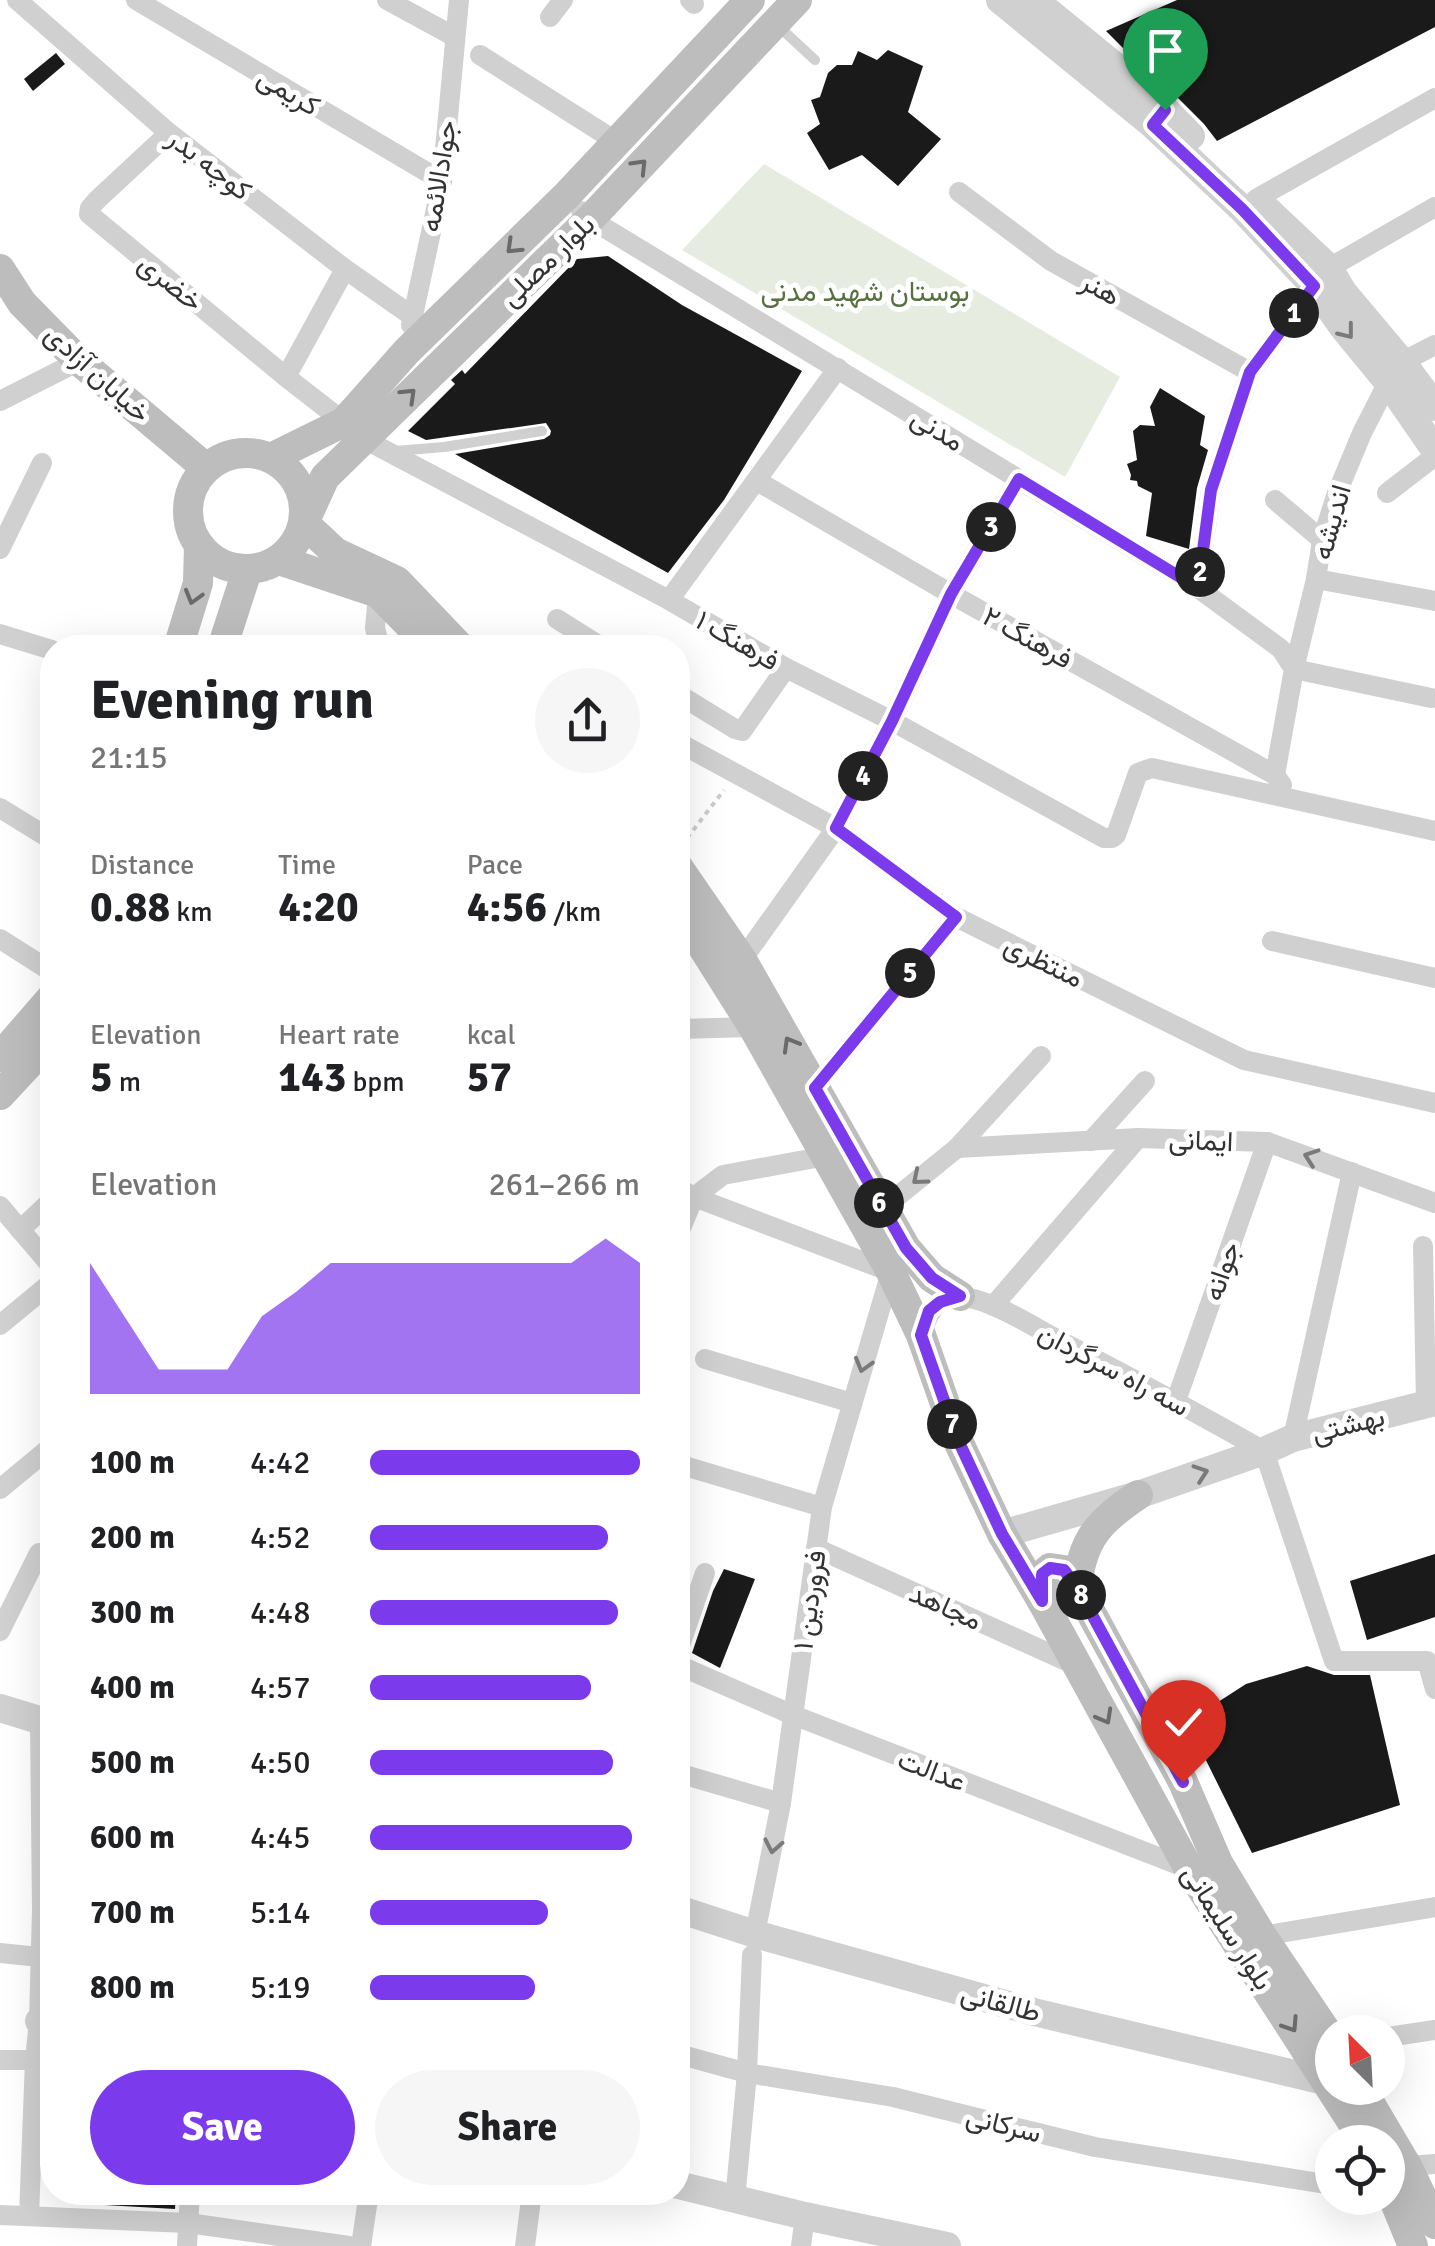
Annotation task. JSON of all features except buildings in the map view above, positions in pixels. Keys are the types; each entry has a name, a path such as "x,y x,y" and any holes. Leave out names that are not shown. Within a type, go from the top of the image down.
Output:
{"main road":[{"name":"بلوار مصلی","path":"366,438 407,352 566,196 750,0"},
{"name":"بلوار مصلی","path":"304,523 326,477 590,219 797,0"},
{"name":"خیابان آزادی","path":"1,274 22,303 79,361 206,468"},
{"name":"بلوار مصلی","path":"272,458 366,438"},
{"path":"255,453 272,458 288,469 299,484 304,523 290,550 278,560 247,571 226,566 208,556 188,522 188,502 194,484 220,458 255,453"},
{"path":"304,523 336,552 398,581 448,635"},
{"path":"182,635 198,583 199,545"},
{"path":"278,560 378,593 419,635"},
{"path":"226,635 247,571"},
{"path":"690,884 742,960 906,1248 932,1278 960,1296"},
{"path":"690,927 753,1027 891,1272 921,1335 958,1440 1002,1534 1042,1601"},
{"path":"0,1057 40,1011"},
{"path":"0,1095 40,1052"},
{"path":"1077,1587 1079,1567 1092,1537 1108,1516 1138,1495"},
{"path":"1042,1601 1042,1574 1050,1568 1064,1570 1077,1587"},
{"name":"بلوار سلیمانی","path":"1077,1587 1183,1782 1218,1862 1315,2015"},
{"name":"بلوار سلیمانی","path":"1042,1601 1190,1869 1315,2062"},
{"path":"1405,2184 1435,2224"},
{"path":"1405,2198 1413,2246"}],"street":[{"name":"کوچه بدر","path":"17,0 169,133 412,316"},
{"name":"کریمی","path":"136,0 442,181"},
{"path":"387,0 455,37"},
{"name":"جوادالائمه","path":"407,352 442,181 459,0"},
{"path":"1000,0 1159,118 1256,200 1322,277 1342,326 1435,407"},
{"path":"1034,0 1152,96 1159,118 1242,209 1322,277"},
{"path":"480,56 617,142"},
{"path":"1256,200 1435,98"},
{"name":"خضری","path":"169,133 97,200 89,214 366,438"},
{"name":"هنر","path":"959,192 1051,260 1250,372"},
{"name":"مدنی","path":"566,196 590,219 1198,588 1281,648 1294,668"},
{"path":"1198,588 1211,490 1250,372 1322,277 1435,207"},
{"path":"286,377 346,269"},
{"path":"1395,372 1435,345"},
{"path":"0,401 79,361"},
{"path":"669,600 838,368"},
{"path":"1387,493 1435,453 1395,372"},
{"name":"اندیشه","path":"1275,775 1322,540 1362,434 1395,372"},
{"name":"فرهنگ ۱","path":"366,438 1104,838 1116,834 1138,774 1152,768 1293,798"},
{"path":"0,549 42,463"},
{"path":"742,960 836,828 892,721 951,594 1019,479"},
{"name":"فرهنگ ۲","path":"757,481 1275,775 1293,798"},
{"path":"1274,500 1322,540"},
{"path":"1316,579 1435,601"},
{"path":"376,635 378,593"},
{"path":"557,619 582,635"},
{"path":"0,634 40,646"},
{"path":"690,702 742,731 786,668"},
{"path":"1294,668 1431,698"},
{"name":"منتظری","path":"690,749 836,828 956,917 1244,1060 1435,1103"},
{"path":"1293,798 1435,831"},
{"path":"0,808 40,833"},
{"path":"815,1088 956,917"},
{"path":"0,939 40,964"},
{"path":"1272,941 1435,978"},
{"path":"690,1029 753,1027"},
{"path":"882,1209 957,1148 1041,1056"},
{"path":"1092,1142 1146,1081"},
{"path":"994,1306 1138,1138"},
{"name":"ایمانی","path":"957,1148 1138,1138 1266,1142 1435,1203"},
{"name":"جوانه","path":"1176,1400 1266,1142"},
{"path":"690,1190 734,1172 826,1156"},
{"path":"1293,1438 1352,1172"},
{"path":"690,1194 891,1272"},
{"path":"0,1206 40,1254"},
{"path":"20,1230 40,1211"},
{"path":"1423,1246 1430,1403"},
{"name":"فروردین ۱","path":"735,2200 754,1944 781,1804 822,1507 891,1272"},
{"path":"0,1325 40,1281"},
{"path":"921,1335 929,1311 940,1302 960,1296"},
{"name":"سه راه سرگردان","path":"960,1296 994,1306 1176,1400 1264,1452"},
{"path":"705,1359 852,1403"},
{"name":"بهشتی","path":"1264,1452 1293,1438 1430,1403"},
{"path":"1002,1534 1138,1495 1264,1452 1334,1660 1427,1661 1435,1689"},
{"path":"0,1488 40,1456"},
{"path":"690,1469 822,1507"},
{"name":"مجاهد","path":"816,1548 1076,1665"},
{"path":"0,1631 39,1553"},
{"path":"690,1616 705,1573"},
{"name":"عدالت","path":"690,1669 793,1715 1190,1869"},
{"path":"0,1708 40,1721"},
{"path":"690,1777 781,1804"},
{"path":"1262,1936 1435,1907"},
{"name":"طالقانی","path":"690,1915 754,1944 1315,2079"},
{"path":"40,1951 40,1966"},
{"path":"0,1954 39,1957"},
{"path":"1405,2035 1435,2030"},
{"path":"28,2216 35,2060 40,2043"},
{"name":"سرکانی","path":"690,2057 746,2073 894,2097 1095,2147 1315,2181"},
{"path":"0,2060 35,2060"},
{"path":"690,2188 935,2245"},
{"path":"188,2246 189,2205"},
{"path":"361,2246 368,2205"},
{"path":"526,2246 531,2205"},
{"path":"0,2215 188,2224 349,2246"},
{"path":"801,2246 805,2216"}],"lane":[{"path":"776,24 815,60"},
{"path":"366,438 444,448 542,431"}],"path":[{"path":"690,834 736,774"}],"green space":[{"name":"بوستان شهید مدنی","path":"764,164 1120,377 1065,477 682,250"}],"route":[{"path":"1165,110 1153,125 1242,209 1314,286 1250,372 1211,490 1198,588 1019,479 951,594 892,721 836,828 956,917 815,1088 906,1248 932,1278 960,1296 940,1302 929,1311 921,1335 958,1440 1002,1534 1042,1601 1042,1574 1050,1568 1064,1570 1077,1587 1183,1782"}]}
